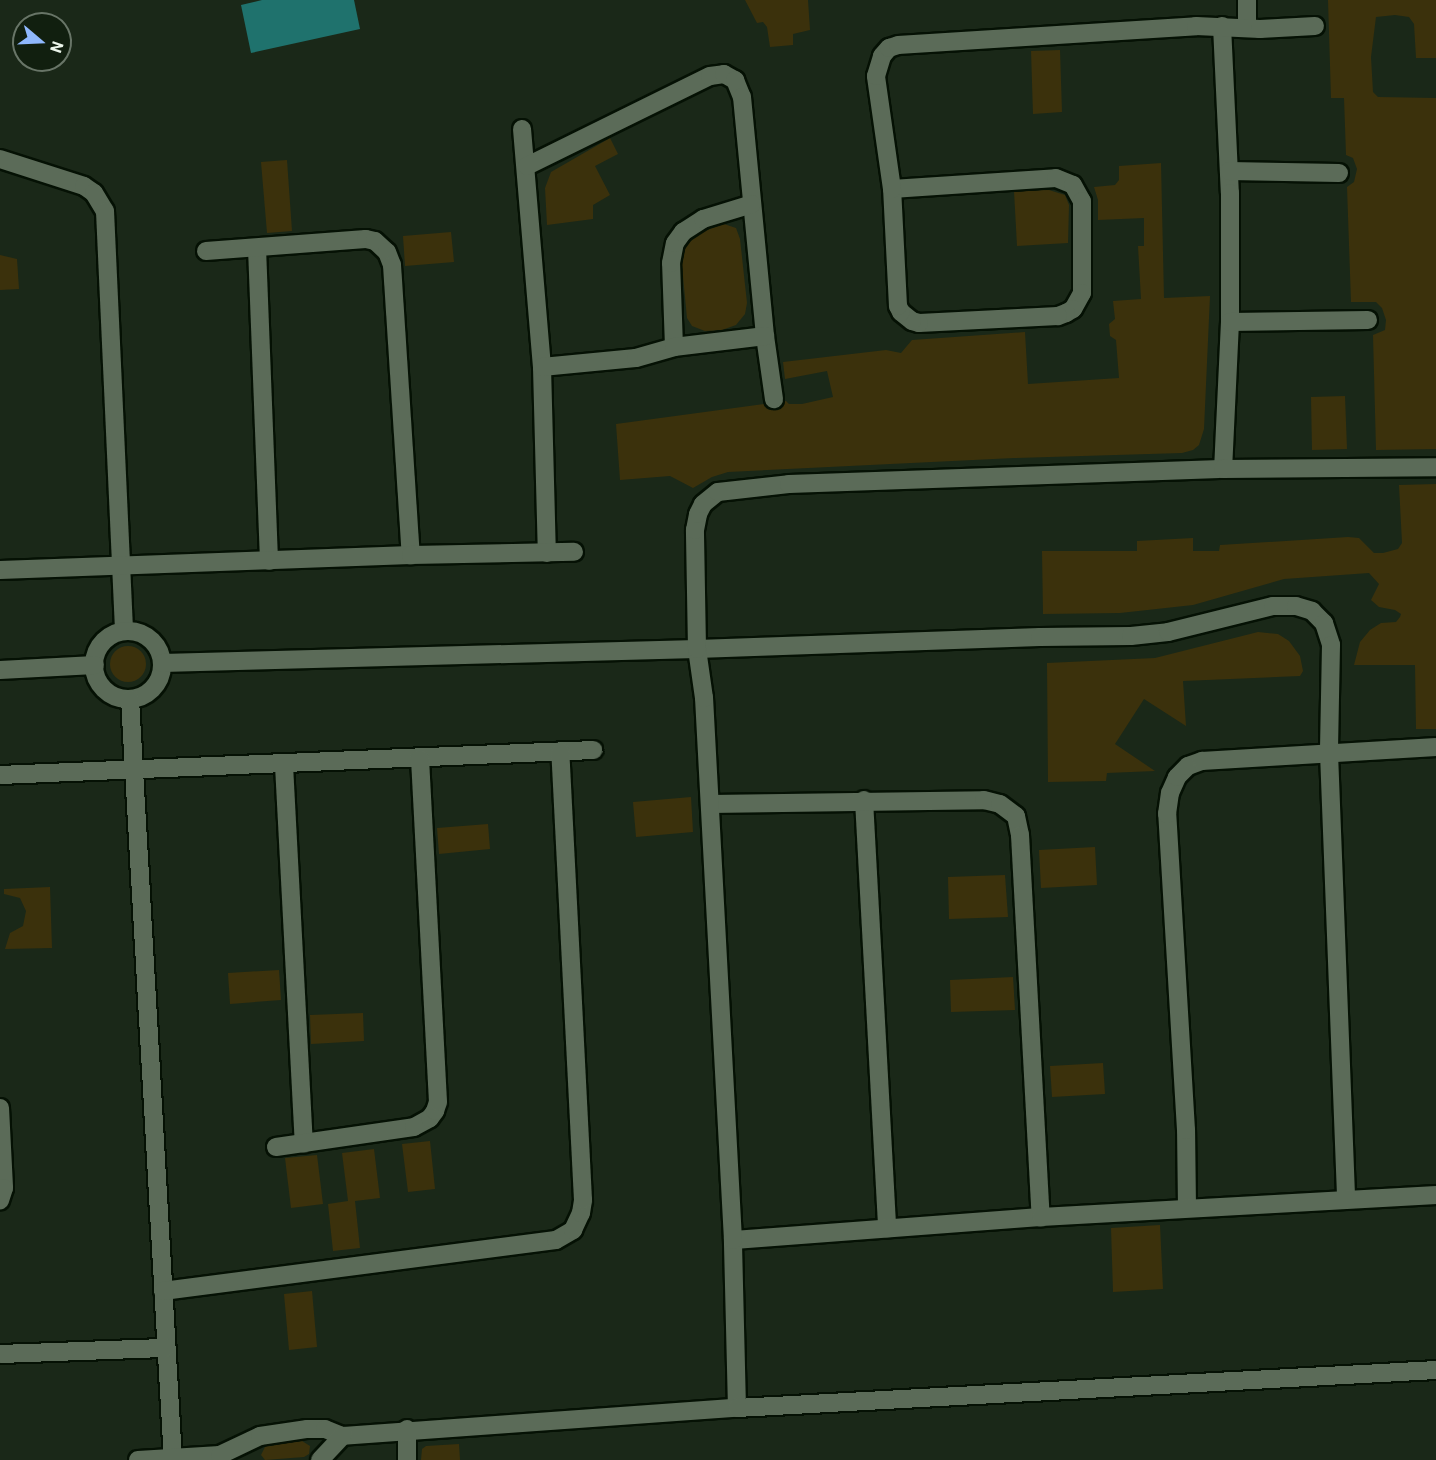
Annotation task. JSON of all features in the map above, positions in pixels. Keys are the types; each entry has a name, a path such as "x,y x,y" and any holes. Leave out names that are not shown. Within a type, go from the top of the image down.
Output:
{"street":[{"path":"1247,0 1247,28"},
{"path":"1222,26 1229,171 1230,322 1223,469"},
{"path":"892,189 1056,178 1065,180 1073,186 1082,201 1082,293 1073,309 1058,316 919,323 912,321 898,306 892,189 876,76 882,56 889,48 898,45 1222,26 1247,28 1315,26"},
{"path":"527,166 710,76 724,74 735,80 742,97 765,336 774,399"},
{"path":"522,129 527,166 542,367 547,553"},
{"path":"0,159 84,186 100,201 105,211 123,568 124,631"},
{"path":"1229,171 1339,173"},
{"path":"674,347 670,263 675,243 683,232 703,219 752,204"},
{"path":"206,251 366,239 381,245 391,258 411,555"},
{"path":"257,248 269,561"},
{"path":"1230,322 1368,320"},
{"path":"542,367 636,358 674,347 765,336"},
{"path":"737,1408 733,1240 704,698 697,649 697,519 706,500 718,492 789,484 1223,469 1436,467"},
{"path":"0,570 123,568 411,555 574,552"},
{"path":"162,663 697,649 1040,636 1131,636 1168,632 1273,606 1305,608 1321,618 1329,636 1329,753 1346,1198"},
{"path":"124,631 138,632 150,638 159,649 162,663 160,676 153,687 143,695 130,699 117,697 105,690 94,666 96,653 102,642 112,634 124,631"},
{"path":"0,670 94,666"},
{"path":"130,699 173,1459"},
{"path":"1187,1208 1185,1130 1167,814 1170,793 1181,771 1196,762 1436,747"},
{"path":"0,775 284,765 593,750"},
{"path":"163,1291 556,1240 573,1230 581,1213 583,1200 560,752"},
{"path":"276,1147 414,1127 430,1118 435,1111 438,1102 420,758"},
{"path":"284,765 304,1143"},
{"path":"864,800 887,1228"},
{"path":"710,804 984,800 1007,808 1018,822 1041,1217"},
{"path":"0,1107 4,1188 0,1200"},
{"path":"733,1240 1041,1217 1346,1198 1436,1195"},
{"path":"0,1354 166,1348"},
{"path":"138,1460 226,1457 251,1439 270,1434 315,1429 342,1436 407,1429 737,1408 1436,1370"},
{"path":"407,1429 407,1460"},
{"path":"320,1460 342,1436"}],"shaded area":[{"path":"745,0 808,0 810,30 793,34 793,45 770,47 767,27 763,22 757,23"},
{"path":"1328,0 1436,0 1436,58 1416,58 1414,24 1409,17 1395,15 1376,17 1371,57 1373,92 1378,97 1436,98 1436,449 1376,450 1373,335 1385,330 1386,320 1382,308 1376,302 1351,302 1347,187 1354,182 1357,169 1353,158 1346,155 1344,98 1331,98"},
{"path":"1060,50 1062,112 1033,114 1031,51"},
{"path":"610,138 618,154 595,166 610,195 593,205 593,219 547,225 545,188 551,172"},
{"path":"287,160 292,231 267,233 261,162"},
{"path":"1161,163 1164,298 1210,296 1204,429 1199,445 1193,450 1182,453 1014,458 728,472 712,477 693,488 670,476 620,480 616,424 786,401 789,404 802,404 833,397 827,371 785,379 783,362 886,350 901,353 912,340 1025,332 1028,384 1119,378 1116,340 1110,336 1109,324 1115,319 1113,301 1141,299 1138,246 1144,246 1144,218 1098,220 1098,200 1094,187 1115,185 1119,180 1119,166"},
{"path":"1049,190 1065,195 1069,205 1068,243 1017,246 1014,191"},
{"path":"724,224 736,228 740,239 747,303 745,314 736,325 722,330 705,331 692,326 687,318 681,256 688,240 696,234"},
{"path":"451,232 454,262 405,266 403,236"},
{"path":"0,255 17,259 19,289 0,290"},
{"path":"1345,396 1347,449 1312,450 1311,397"},
{"path":"1436,484 1436,729 1416,729 1415,665 1354,665 1360,642 1370,630 1381,623 1396,622 1401,614 1395,610 1379,607 1371,600 1379,584 1369,573 1284,579 1193,605 1120,613 1043,614 1042,551 1137,551 1137,541 1193,538 1193,551 1219,551 1220,545 1348,537 1359,538 1374,553 1383,553 1398,549 1402,543 1399,485"},
{"path":"1258,632 1278,634 1289,641 1300,656 1303,671 1300,676 1183,681 1186,726 1144,699 1115,744 1155,771 1107,773 1106,781 1048,782 1047,663 1155,658"},
{"path":"128,646 141,651 146,664 141,677 128,682 115,677 110,664 115,651"},
{"path":"691,797 693,832 636,837 633,802"},
{"path":"488,824 490,849 439,854 437,828"},
{"path":"1095,847 1097,885 1041,888 1039,850"},
{"path":"1005,875 1008,917 949,919 948,877"},
{"path":"50,887 52,948 5,949 10,933 23,926 26,911 20,898 4,894 4,889"},
{"path":"279,970 281,1000 230,1004 228,973"},
{"path":"1013,977 1015,1010 951,1012 950,980"},
{"path":"363,1013 364,1041 311,1044 310,1015"},
{"path":"1103,1063 1105,1094 1052,1097 1050,1066"},
{"path":"430,1141 435,1189 408,1192 402,1144"},
{"path":"374,1149 380,1198 355,1201 360,1248 333,1251 328,1204 348,1201 342,1153"},
{"path":"317,1155 323,1204 291,1208 285,1158"},
{"path":"1160,1225 1163,1289 1113,1292 1111,1228"},
{"path":"312,1291 317,1347 289,1350 284,1294"},
{"path":"302,1441 310,1446 309,1454 304,1457 265,1460 261,1455 266,1445"},
{"path":"459,1444 460,1460 421,1460 422,1449 426,1446"}],"water":[{"path":"262,0 354,0 360,29 251,53 241,5"}]}
